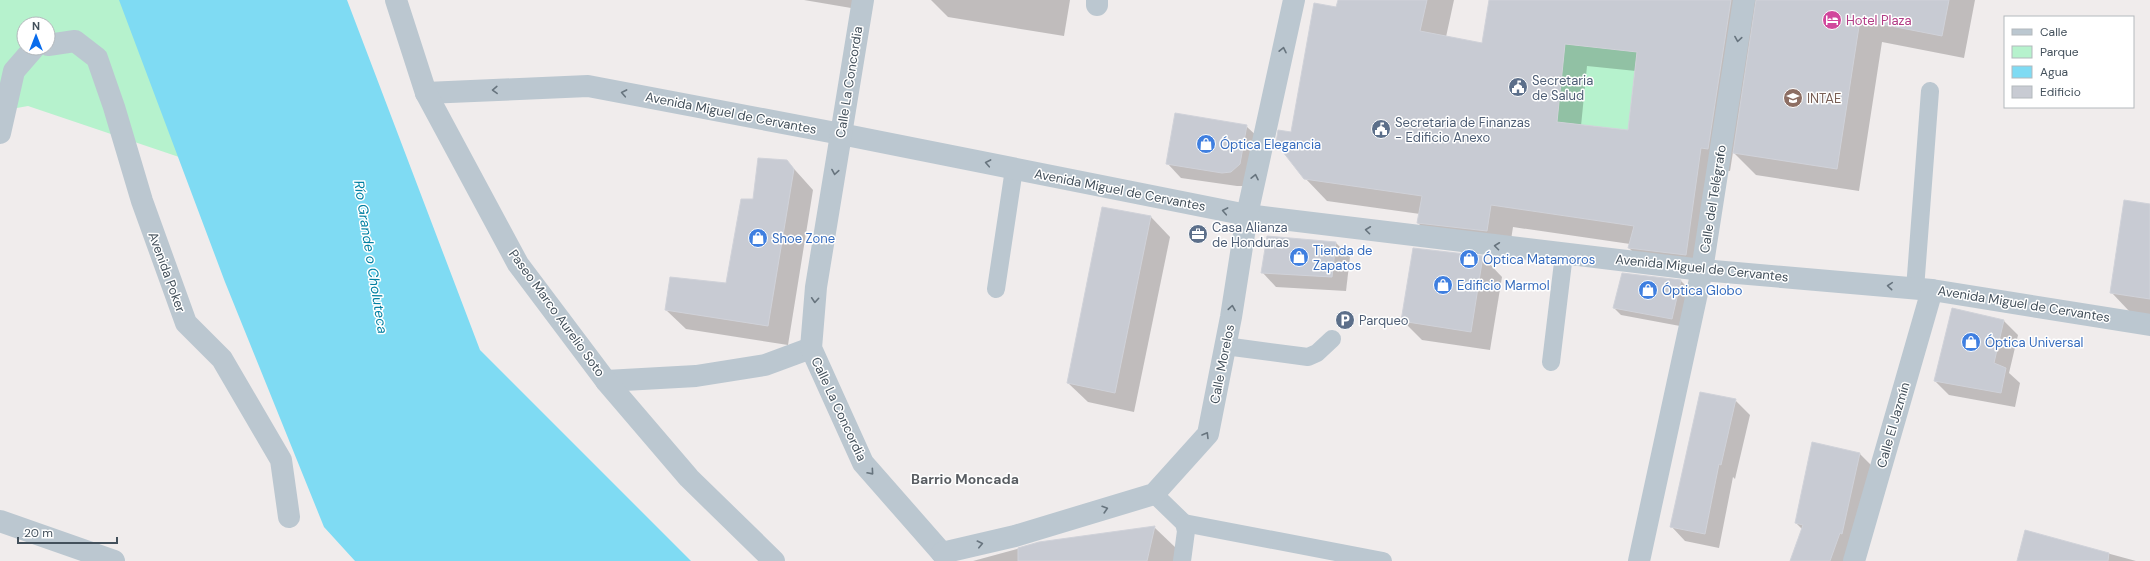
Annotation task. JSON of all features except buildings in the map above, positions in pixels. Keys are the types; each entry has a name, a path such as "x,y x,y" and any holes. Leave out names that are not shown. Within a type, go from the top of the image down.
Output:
{"street":[{"name":"Paseo Marco Aurelio Soto","path":"396,0 426,93 518,264 606,381 689,478 774,561"},
{"name":"Calle La Concordia","path":"863,0 816,287 811,348 863,463 942,557"},
{"name":"Calle Morelos","path":"1154,494 1208,434 1226,346 1247,215 1294,0"},
{"name":"Calle del Telégrafo","path":"1639,561 1702,270 1744,0"},
{"name":"Avenida Poker","path":"56,43 75,42 97,58 114,107 142,201 186,323 222,359 281,460 288,517"},
{"path":"0,133 14,70 27,56"},
{"name":"Avenida Miguel de Cervantes","path":"426,93 588,86 841,134 1247,215 1702,270 1924,289 2150,324"},
{"name":"Calle El Jazmín","path":"1854,561 1924,289"},
{"path":"606,381 696,376 765,365 811,348"},
{"path":"942,557 1154,494"},
{"path":"0,521 114,561"}],"lane":[{"path":"1924,289 1930,91"},
{"path":"996,289 1014,169"},
{"path":"1551,362 1564,254"},
{"path":"1226,346 1308,357 1317,353 1332,339"},
{"path":"1154,494 1184,523 1186,531 1182,561"},
{"path":"1184,523 1384,561"}],"green space":[{"path":"0,0 280,0 306,200 28,106 0,111"},
{"path":"1565,44 1637,52 1628,130 1557,122"}],"water":[{"name":"Río Grande o Choluteca","path":"119,0 347,0 480,350 691,561 355,561 324,527 225,282"}],"place":[{"name":"Hotel Plaza","path":"1832,20"},
{"name":"Secretaria de Salud","path":"1518,87"},
{"name":"INTAE","path":"1793,98"},
{"name":"Secretaria de Finanzas - Edificio Anexo","path":"1381,129"},
{"name":"Óptica Elegancia","path":"1206,144"},
{"name":"Casa Alianza de Honduras","path":"1198,234"},
{"name":"Shoe Zone","path":"758,238"},
{"name":"Tienda de Zapatos","path":"1299,257"},
{"name":"Óptica Matamoros","path":"1469,259"},
{"name":"Edificio Marmol","path":"1443,285"},
{"name":"Óptica Globo","path":"1648,290"},
{"name":"Parqueo","path":"1345,320"},
{"name":"Óptica Universal","path":"1971,342"}],"district":[{"name":"Barrio Moncada","path":"965,479"}]}
